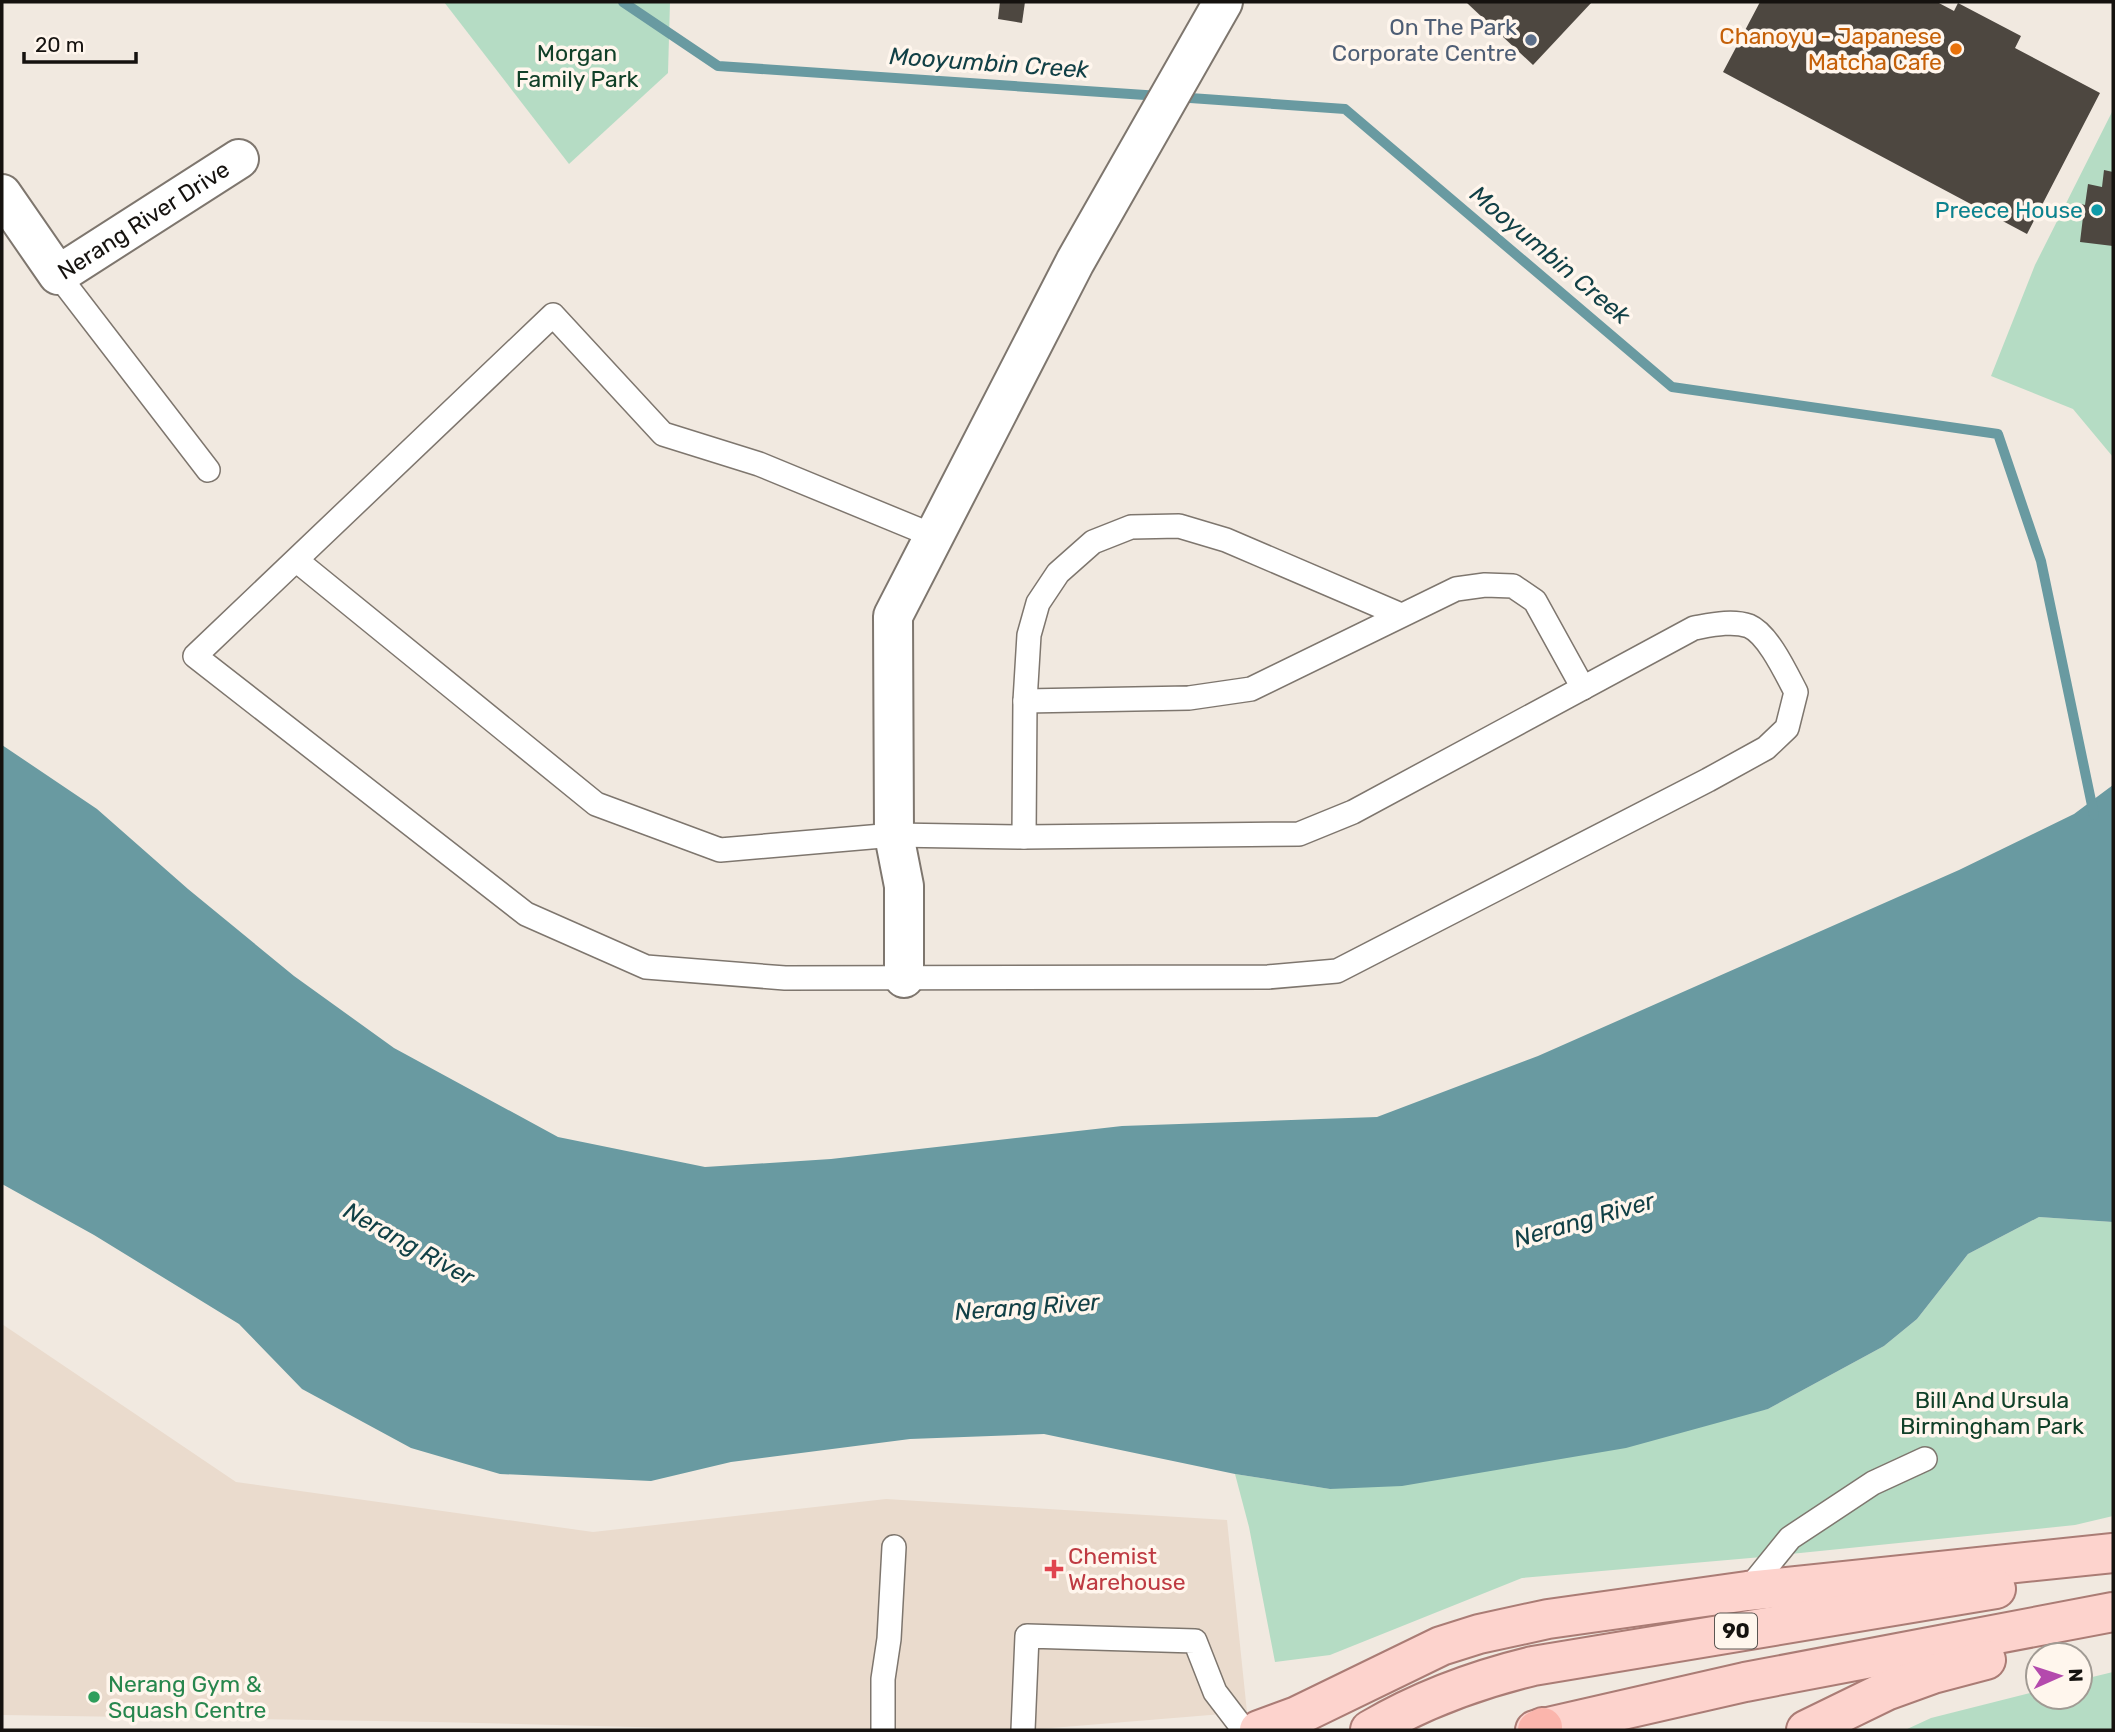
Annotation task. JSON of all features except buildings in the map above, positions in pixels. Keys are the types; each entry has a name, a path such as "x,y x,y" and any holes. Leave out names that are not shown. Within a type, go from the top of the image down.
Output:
{"main road":[{"path":"1259,1730 1297,1716 1441,1646 1479,1634 1548,1619 1747,1591 2113,1553"},
{"name":"90","path":"1370,1730 1425,1701 1463,1686 1533,1666 2002,1588 2113,1566"},
{"name":"90","path":"1538,1729 1745,1682 2113,1612"},
{"path":"1806,1730 1886,1691 1933,1674 2113,1626"}],"street":[{"path":"904,978 904,886 894,835 893,616 1075,262 1223,2"},
{"name":"Nerang River Drive","path":"2,194 58,275 239,159"}],"lane":[{"path":"58,275 208,470"},
{"path":"296,560 596,804 720,850 894,835 1298,834 1353,812 1695,628 1721,623 1749,626 1773,648 1796,692 1787,728 1766,748 1337,971 1268,977 785,978 646,967 526,914 195,656 296,560 553,316 663,434 759,464 934,536"},
{"path":"1024,836 1025,701 1029,635 1038,603 1058,573 1093,542 1131,527 1179,526 1226,540 1401,615"},
{"path":"1025,701 1189,698 1251,689 1456,589 1485,585 1513,586 1535,601 1583,688"},
{"path":"1747,1591 1790,1538 1873,1483 1925,1459"},
{"path":"883,1730 883,1679 889,1639 894,1547"},
{"path":"1023,1730 1027,1636 1195,1642 1215,1692 1244,1730"}],"shaded area":[{"path":"2,1324 236,1482 593,1532 886,1499 1227,1520 1247,1712 1027,1730 752,1730 2,1715"}],"green space":[{"name":"Morgan Family Park","path":"444,2 670,2 668,73 569,164"},
{"path":"2113,110 2113,457 2073,409 1991,376 2035,265"},
{"name":"Bill And Ursula Birmingham Park","path":"2039,1217 2113,1222 2113,1516 2075,1525 1522,1578 1330,1655 1275,1662 1249,1527 1235,1474 1330,1489 1768,1409 1884,1346 1917,1319 1968,1254"},
{"path":"2113,1672 2113,1730 1905,1730 1931,1718 2024,1695 2024,1711 2094,1711 2094,1677"}],"water":[{"name":"Nerang River","path":"2,745 97,809 188,889 294,976 394,1048 558,1137 705,1167 831,1159 1122,1126 1377,1117 1538,1056 1959,870 2074,814 2113,785 2113,1222 2039,1217 1968,1254 1917,1319 1884,1346 1768,1409 1626,1448 1402,1486 1330,1489 1235,1474 1044,1434 910,1439 731,1462 651,1481 500,1474 411,1448 302,1389 239,1324 94,1235 2,1184"}],"waterway":[{"name":"Mooyumbin Creek","path":"623,2 718,66 1160,96"},
{"name":"Mooyumbin Creek","path":"1176,97 1345,109 1672,387 1998,434 2041,561 2094,815"}],"place":[{"name":"On The Park Corporate Centre","path":"1531,40"},
{"name":"Chanoyu - Japanese Matcha Cafe","path":"1956,49"},
{"name":"Preece House","path":"2097,210"},
{"name":"Chemist Warehouse","path":"1054,1569"},
{"name":"Nerang Gym & Squash Centre","path":"94,1697"}]}
